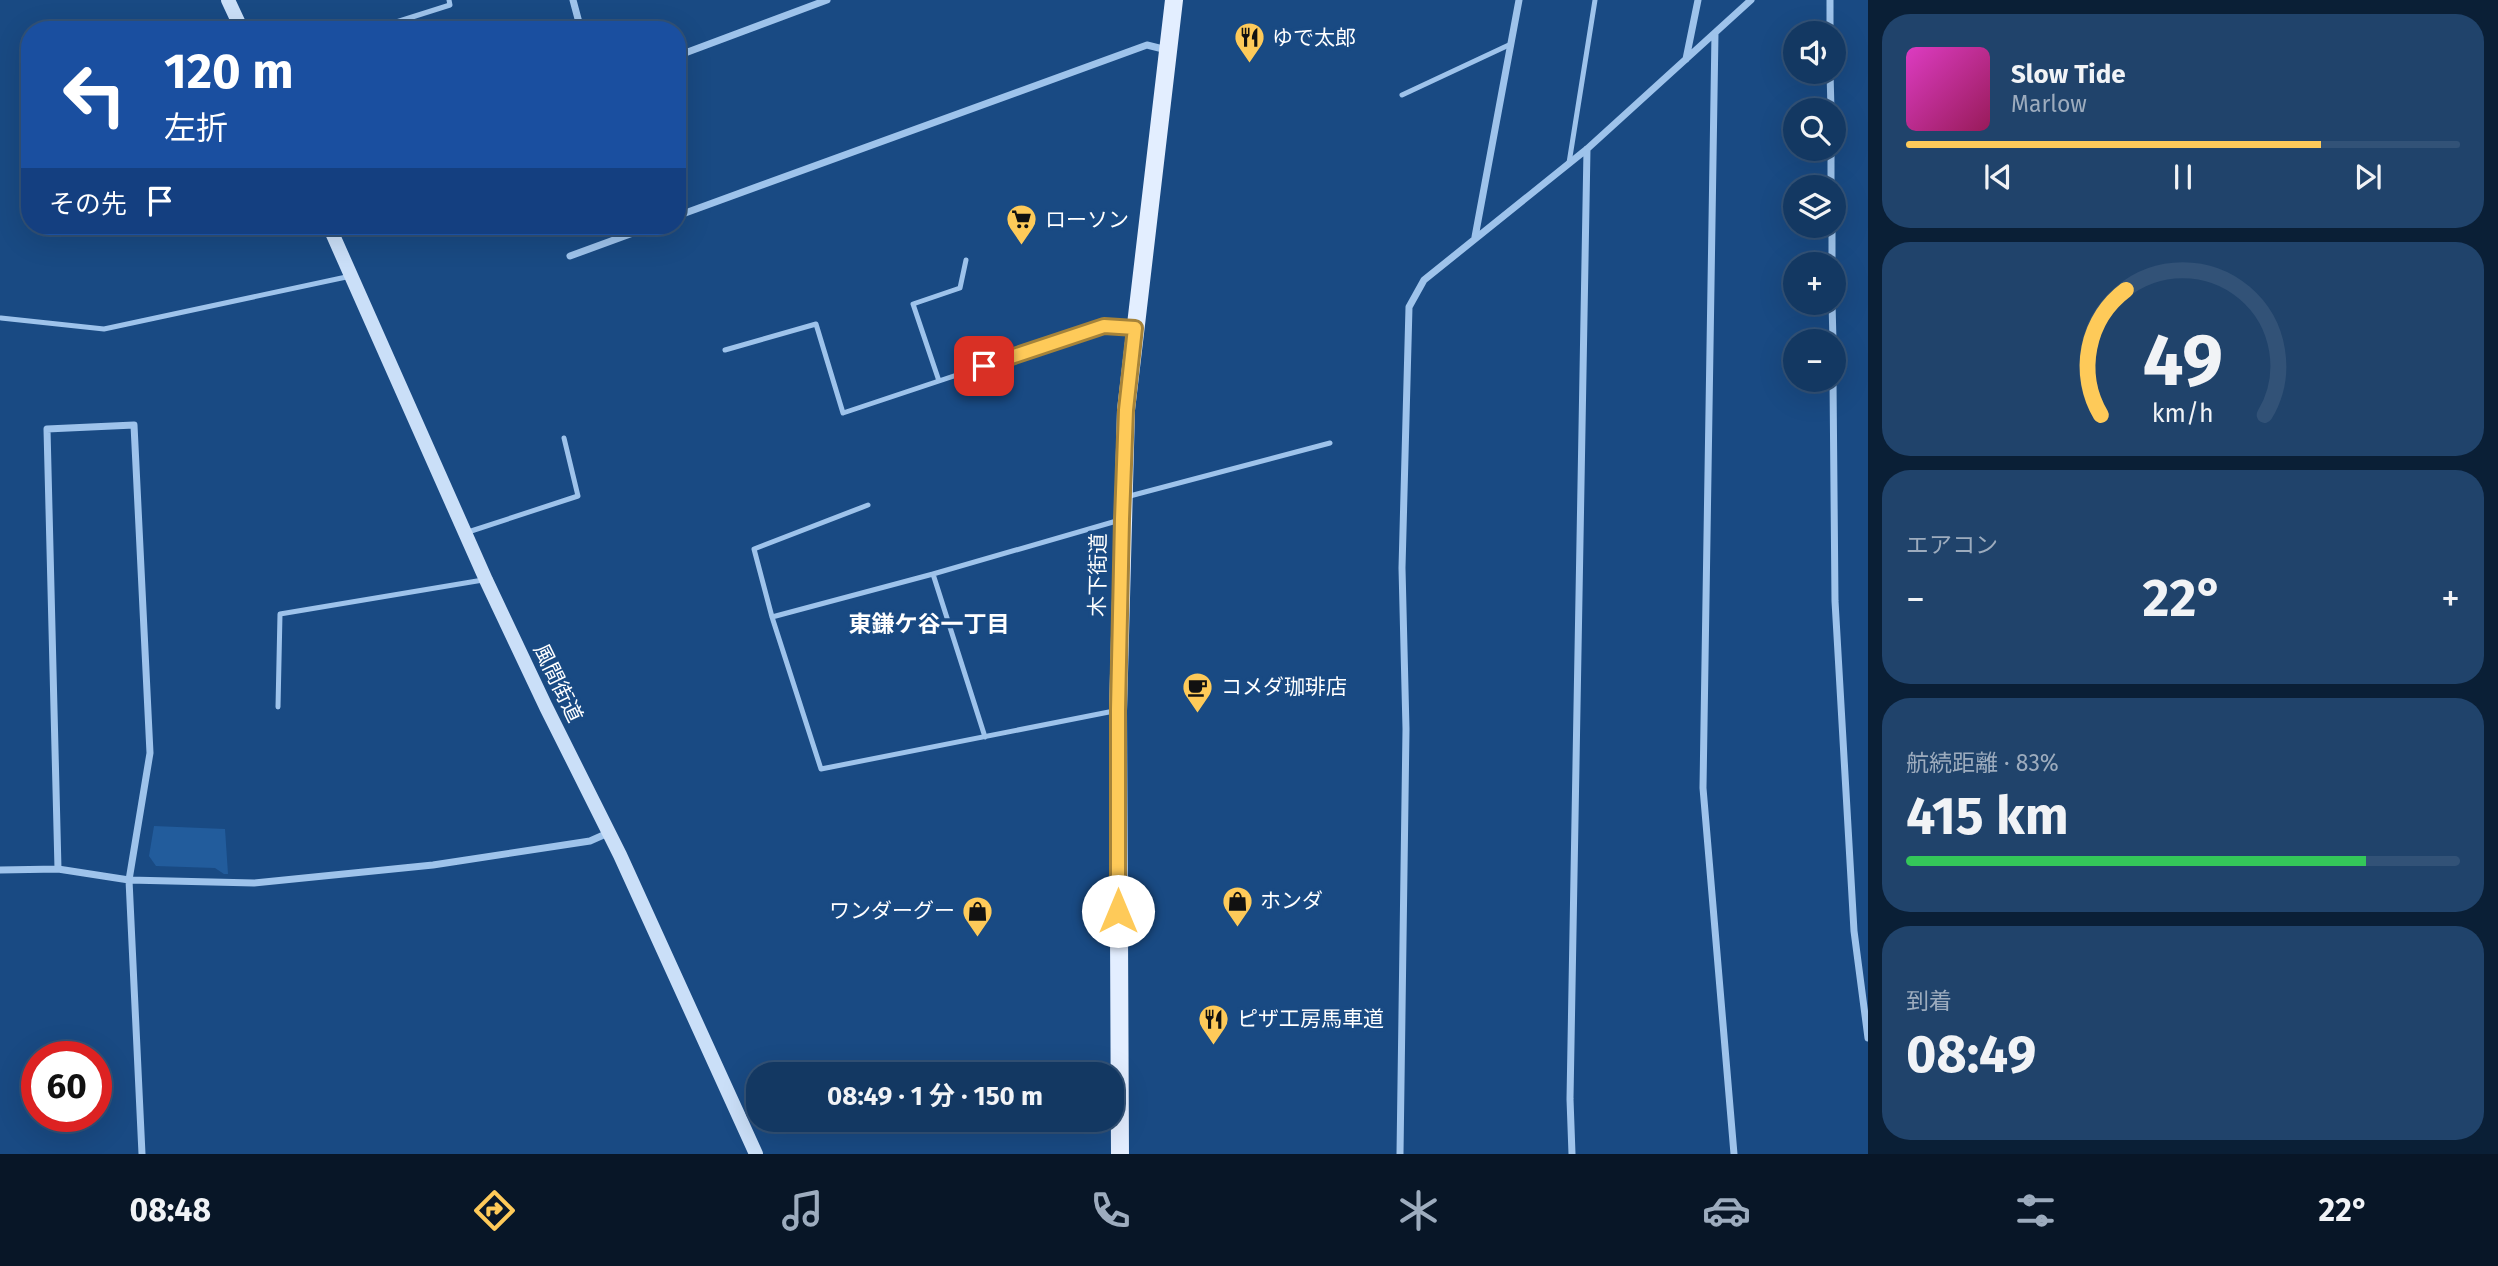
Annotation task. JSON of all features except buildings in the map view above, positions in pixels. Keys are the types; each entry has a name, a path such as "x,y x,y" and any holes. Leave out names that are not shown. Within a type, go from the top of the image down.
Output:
{"main road":[{"name":"木下街道","path":"1120,1154 1118,710 1126,410 1174,0"}],"street":[{"path":"228,0 238,21"},
{"path":"573,0 579,21"},
{"path":"686,52 827,0"},
{"path":"1475,237 1519,0"},
{"path":"1686,60 1698,0"},
{"path":"1400,1154 1406,729 1402,568 1409,307 1424,280 1587,149 1751,0"},
{"path":"1830,0 1830,21"},
{"path":"1715,33 1703,788 1734,1154"},
{"path":"686,213 1147,45 1170,51"},
{"path":"1572,1154 1570,1085 1587,149"},
{"name":"風間街道","path":"333,235 486,580 620,855 756,1154"},
{"path":"570,256 627,235"},
{"path":"1833,392 1835,601 1854,931 1868,1038"},
{"path":"58,869 47,429 134,425 150,753 129,880 142,1154"},
{"path":"0,870 58,869 129,880 268,882 433,865 590,841 608,833"}],"lane":[{"path":"399,21 450,5 449,0"},
{"path":"1569,163 1595,0"},
{"path":"1402,95 1511,44"},
{"path":"939,381 912,304 960,288 966,260"},
{"path":"1,318 104,329 351,276"},
{"path":"725,350 816,324 843,413 1104,326 1135,328"},
{"path":"465,533 578,496 564,438"},
{"path":"1123,497 1329,443"},
{"path":"868,505 754,549 772,617 821,769 1118,710"},
{"path":"772,617 1122,519"},
{"path":"933,574 985,737"},
{"path":"278,708 281,614 486,580"}],"shaded area":[{"path":"154,826 225,829 228,874 215,868 156,866 149,856"}],"place":[{"name":"ゆで太郎","path":"1249,65"},
{"name":"ローソン","path":"1022,247"},
{"name":"コメダ珈琲店","path":"1198,714"},
{"name":"ホンダ","path":"1237,928"},
{"name":"ワンダーグー","path":"978,938"},
{"name":"ピザ工房馬車道","path":"1214,1046"}],"district":[{"name":"東鎌ケ谷一丁目","path":"929,624"}],"route":[{"path":"984,366 1104,326 1135,328 1126,410 1122,519 1118,911"}]}
